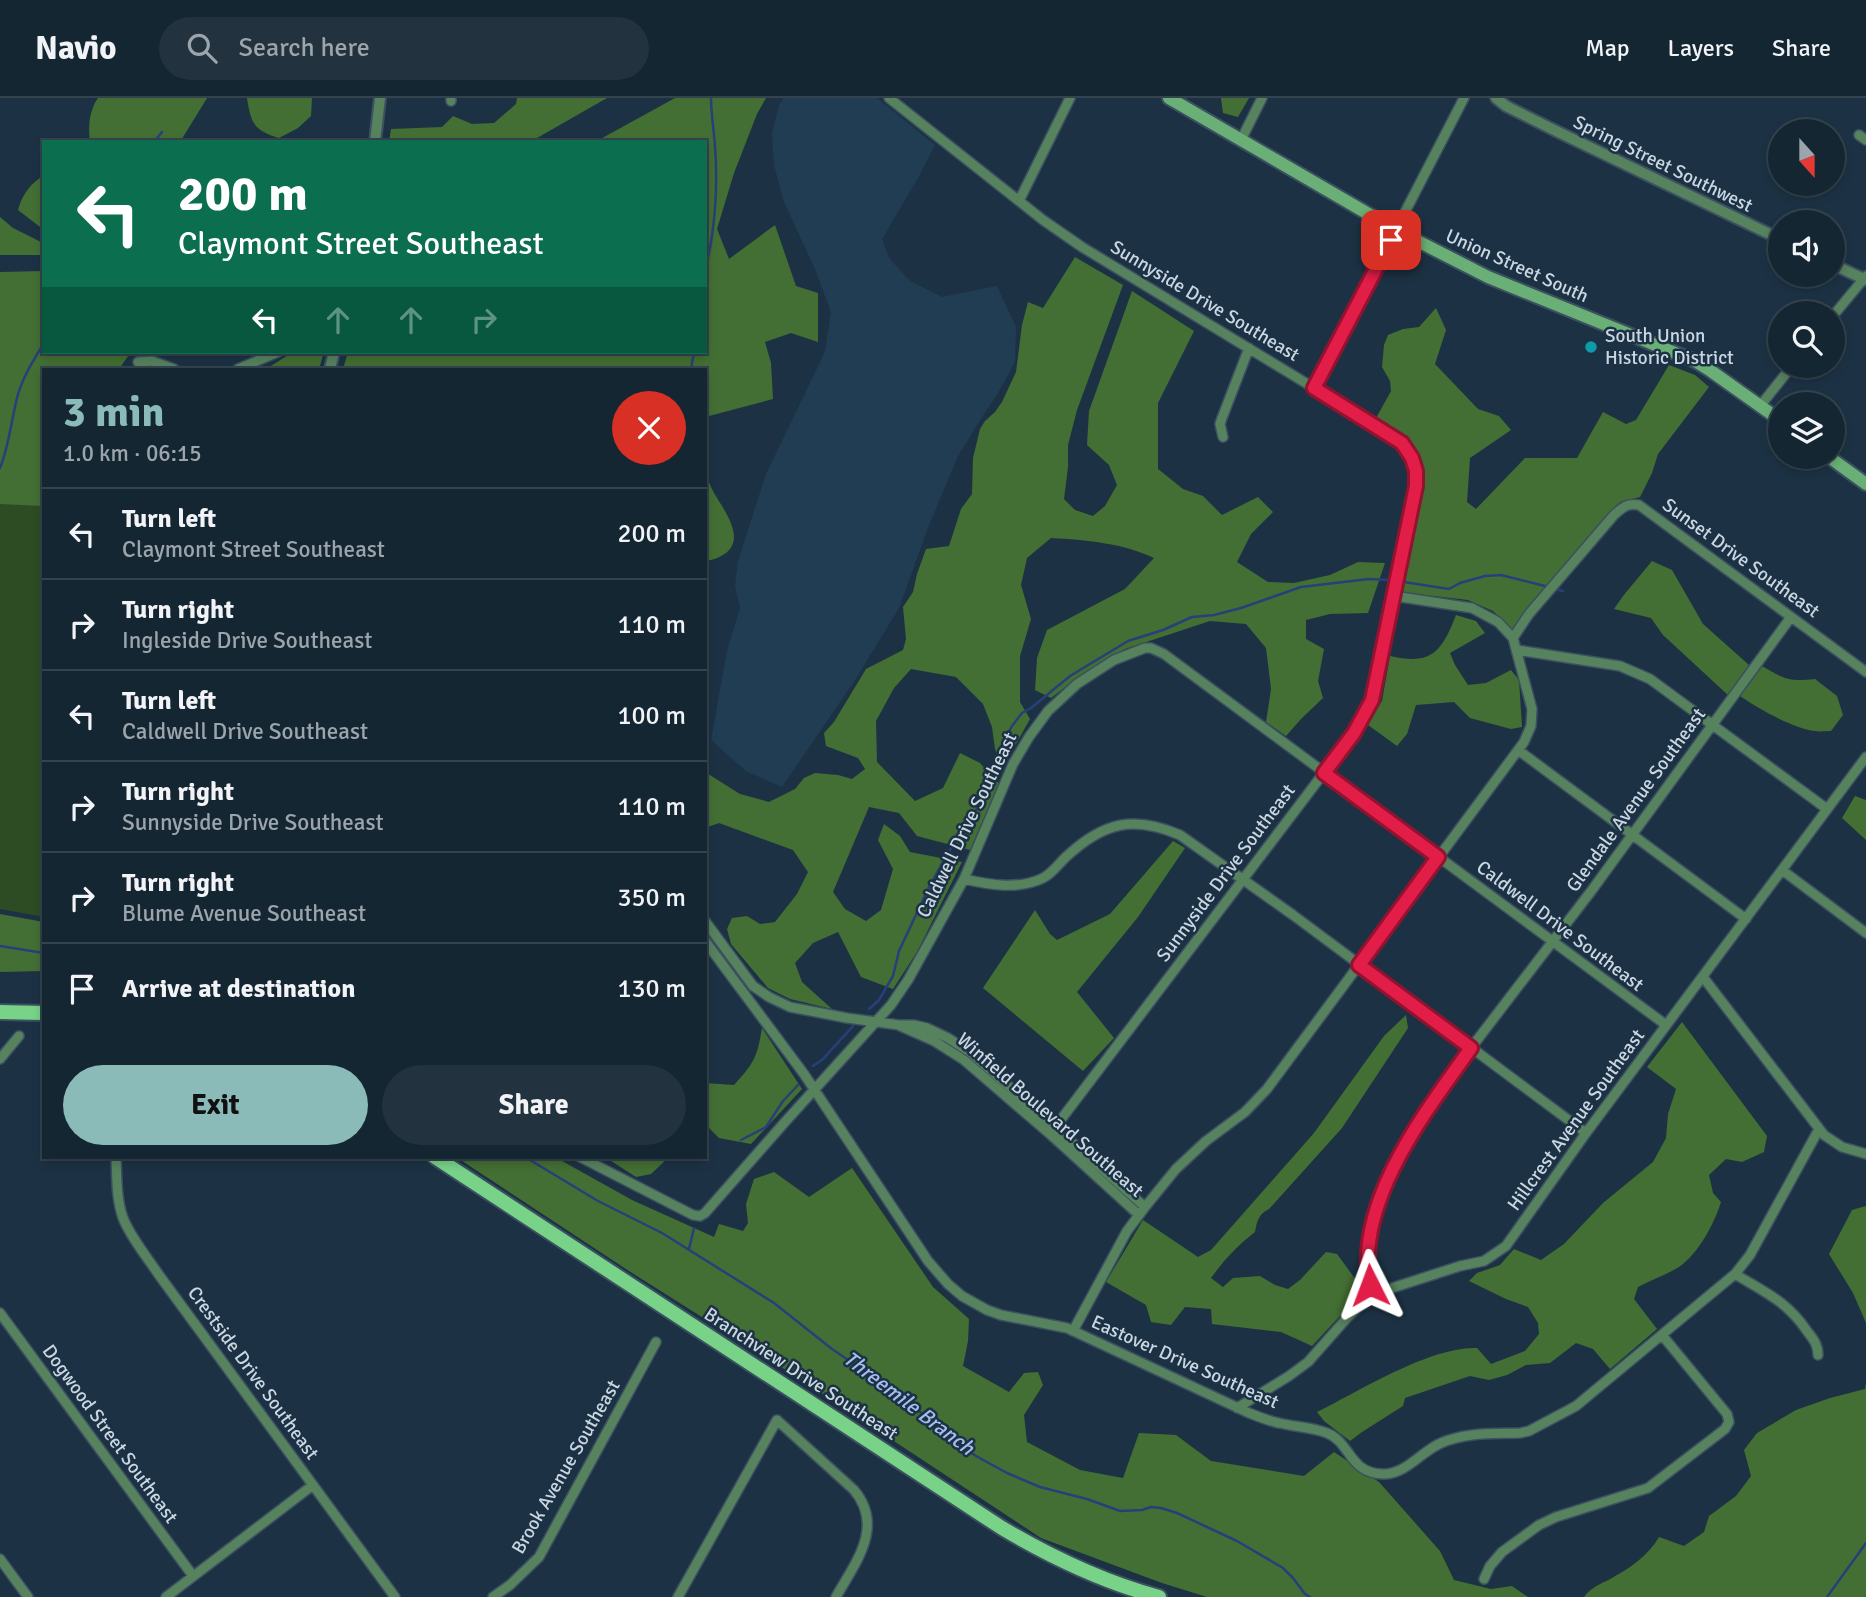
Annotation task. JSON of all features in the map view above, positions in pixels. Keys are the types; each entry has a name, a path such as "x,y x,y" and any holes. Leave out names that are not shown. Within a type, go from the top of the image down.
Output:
{"main road":[{"name":"Union Street South","path":"1169,98 1396,230 1488,277 1695,361 1768,412"},
{"path":"1845,469 1866,484"},
{"path":"0,1012 42,1013"},
{"name":"Branchview Drive Southeast","path":"438,1159 1002,1528 1105,1580 1159,1597"}],"street":[{"path":"375,140 380,98"},
{"name":"Sunnyside Drive Southeast","path":"889,98 1043,220 1082,247 1393,436 1406,447 1416,471 1416,486 1372,700 1354,733 1053,1131"},
{"path":"1019,201 1070,98"},
{"path":"1241,140 1262,98"},
{"path":"1314,388 1464,98"},
{"name":"Spring Street Southwest","path":"1496,98 1506,106 1552,129 1768,233"},
{"path":"1845,270 1865,278 1845,302"},
{"path":"1223,437 1220,424 1249,348"},
{"path":"239,368 273,354"},
{"path":"138,362 152,361 171,368"},
{"path":"1760,406 1782,378"},
{"name":"Sunset Drive Southeast","path":"1515,634 1614,515 1630,503 1639,505 1866,672"},
{"path":"1073,1331 1127,1231 1142,1211 1176,1169 1206,1141 1245,1112 1267,1089 1518,750 1527,734 1532,718 1515,634 1472,608 1394,596"},
{"name":"Glendale Avenue Southeast","path":"1372,1298 1366,1257 1372,1227 1396,1161 1406,1143 1471,1048 1632,835 1791,617"},
{"name":"Caldwell Drive Southeast","path":"584,1159 693,1215 700,1216 705,1213 891,1005 964,880 1013,764 1048,711 1077,684 1114,660 1136,650 1151,648 1164,654 1666,1025"},
{"path":"1517,650 1598,662 1630,670 1650,679 1827,809"},
{"path":"1518,750 1746,919"},
{"name":"Hillcrest Avenue Southeast","path":"1237,1408 1308,1362 1361,1304 1392,1288 1484,1261 1502,1250 1866,757"},
{"path":"964,880 1007,886 1027,884 1050,874 1088,839 1120,825 1153,825 1180,835 1586,1133"},
{"path":"1782,870 1866,933"},
{"name":"Winfield Boulevard Southeast","path":"707,924 753,986 769,998 790,1007 899,1025 952,1051 1053,1131 1142,1211"},
{"name":"Eastover Drive Southeast","path":"707,944 814,1090 929,1261 962,1296 1001,1315 1073,1331 1237,1408 1276,1422 1328,1433 1337,1439 1355,1463 1368,1471 1389,1473 1401,1470 1439,1444 1467,1434 1528,1431 1576,1406 1735,1274 1750,1255 1819,1129"},
{"path":"1703,976 1819,1129 1833,1142 1866,1154"},
{"path":"0,1059 19,1035"},
{"name":"Crestside Drive Southeast","path":"116,1159 120,1207 131,1234 395,1597"},
{"path":"1735,1274 1783,1303 1796,1315 1818,1346 1818,1355"},
{"name":"Dogwood Street Southeast","path":"0,1313 193,1576"},
{"path":"1484,1579 1490,1566 1502,1552 1539,1525 1556,1517 1648,1488 1725,1429 1729,1422 1727,1414 1662,1335"},
{"name":"Brook Avenue Southeast","path":"493,1597 540,1557 656,1342"},
{"path":"678,1597 777,1420 859,1495 866,1513 868,1525 865,1543 836,1597"},
{"path":"166,1597 313,1485"},
{"path":"0,1559 28,1597"}],"shaded area":[{"path":"784,98 877,98 935,145 882,239 889,258 910,281 942,297 997,286 1016,327 1015,362 958,456 899,608 855,680 782,787 746,771 711,740 727,651 740,608 735,587 738,561 766,474 825,352 831,312 815,269 784,202 774,165 772,134 779,105"}],"green space":[{"path":"98,98 207,98 181,140 90,140 93,108"},
{"path":"247,98 312,98 311,116 298,128 279,138 255,125"},
{"path":"517,98 607,98 534,140 389,140 391,129 442,127 453,116 472,124 494,123 516,104"},
{"path":"675,98 766,98 734,173 717,229 729,259 775,225 796,286 818,293 818,342 791,333 765,342 771,363 773,399 709,416 707,419 707,368 343,368 347,354 707,354 707,140 599,140"},
{"path":"1221,98 1249,98 1238,117 1223,113"},
{"path":"42,177 42,228 18,210 27,190"},
{"path":"0,217 13,228 42,244 42,255 0,255"},
{"path":"1075,257 1123,285 1077,410 1068,445 1064,499 1075,510 1093,516 1105,506 1117,485 1109,465 1087,445 1089,411 1132,291 1194,331 1158,403 1158,469 1183,489 1203,496 1222,515 1258,497 1273,512 1251,534 1237,562 1268,582 1294,583 1330,575 1358,562 1385,563 1368,613 1330,614 1306,620 1306,639 1324,649 1318,681 1323,698 1286,736 1266,722 1271,689 1266,648 1246,624 1210,621 1125,649 1077,678 1051,698 1035,690 1037,658 1047,630 1125,589 1154,558 1117,546 1051,538 1027,558 1021,585 1031,619 1020,656 1020,702 1030,719 1003,767 995,749 992,727 983,704 956,677 911,669 894,688 876,721 877,762 915,801 943,788 960,753 980,763 999,784 970,850 917,836 899,813 869,807 833,892 845,909 866,921 881,910 893,869 878,840 884,824 900,836 910,852 962,862 917,952 893,989 861,977 838,932 813,943 795,963 802,982 832,1009 790,999 768,988 731,944 727,929 732,918 747,916 760,924 775,922 797,894 808,872 793,850 719,823 707,827 707,773 740,794 769,802 795,789 804,778 815,773 852,779 865,769 858,758 826,746 824,733 834,722 866,669 903,650 906,639 903,607 913,592 926,549 949,546 961,509 972,494 973,458 980,429 1002,402 1016,372 1028,302 1043,308"},
{"path":"42,271 42,354 130,354 120,368 42,368 42,506 0,504 0,272"},
{"path":"1436,308 1446,330 1435,364 1478,409 1499,416 1511,430 1470,458 1467,502 1476,509 1525,458 1577,458 1603,412 1626,424 1636,420 1669,365 1695,375 1709,387 1658,454 1640,497 1620,502 1512,629 1493,611 1468,600 1399,592 1420,480 1414,447 1375,420 1391,391 1390,381 1382,367 1384,345 1388,335 1419,327"},
{"path":"290,354 323,354 319,368 268,368"},
{"path":"42,476 42,917 0,909 0,479"},
{"path":"707,476 731,523 734,539 726,553 707,560"},
{"path":"1652,561 1672,570 1703,624 1749,665 1729,696 1663,635 1651,618 1614,609"},
{"path":"1456,615 1476,621 1485,633 1450,653 1455,665 1468,685 1486,683 1511,670 1519,680 1522,727 1511,729 1470,718 1454,702 1416,705 1407,734 1397,746 1368,725 1382,701 1390,656 1416,659 1434,653 1446,638"},
{"path":"1762,666 1787,678 1815,679 1837,696 1843,715 1831,731 1797,726 1740,696"},
{"path":"1855,796 1866,800 1866,840 1842,818"},
{"path":"1173,841 1185,848 1138,917 1077,992 1114,1038 1083,1071 983,988 1035,910 1057,940 1110,914"},
{"path":"0,914 42,922 42,971 0,972"},
{"path":"1406,1015 1408,1028 1342,1128 1261,1215 1255,1232 1231,1254 1211,1278 1223,1287 1233,1278 1260,1276 1288,1289 1326,1252 1337,1254 1359,1284 1351,1304 1312,1346 1281,1332 1212,1324 1211,1309 1185,1307 1171,1325 1151,1322 1146,1305 1106,1282 1143,1220 1198,1257 1211,1250 1314,1133 1384,1036"},
{"path":"1682,1022 1767,1136 1764,1152 1742,1162 1726,1159 1709,1175 1713,1193 1721,1202 1710,1229 1693,1254 1669,1273 1638,1287 1634,1299 1657,1329 1610,1369 1593,1349 1576,1343 1550,1363 1526,1365 1507,1375 1489,1380 1470,1376 1405,1398 1403,1406 1350,1441 1324,1421 1317,1412 1395,1371 1438,1354 1477,1348 1491,1364 1525,1351 1539,1334 1538,1323 1528,1307 1469,1281 1477,1273 1500,1265 1514,1249 1541,1260 1564,1244 1603,1203 1653,1162 1666,1138 1668,1114 1676,1089 1647,1067"},
{"path":"762,1028 802,1089 751,1144 719,1138 707,1126 707,1083 734,1085 754,1060"},
{"path":"459,1159 559,1159 632,1200 714,1237 719,1224 743,1231 748,1223 746,1204 754,1179 774,1172 809,1197 852,1168 933,1287 969,1319 963,1366 1009,1392 1024,1373 1038,1372 1043,1385 1024,1415 1027,1442 1080,1470 1123,1478 1139,1433 1176,1435 1211,1461 1304,1476 1334,1452 1379,1482 1440,1551 1454,1580 1491,1589 1512,1586 1528,1597 1207,1597 1162,1583 1041,1538 792,1374"},
{"path":"608,1159 667,1159 651,1174 636,1177"},
{"path":"1866,1206 1866,1323 1853,1293 1829,1254 1852,1210"},
{"path":"1866,1383 1866,1597 1584,1597 1593,1588 1638,1560 1650,1550 1659,1537 1684,1546 1704,1532 1709,1516 1736,1496 1751,1476 1744,1450 1757,1433 1796,1410 1865,1389"}],"waterway":[{"path":"707,261 716,193 711,98"},
{"path":"156,140 162,132"},
{"path":"0,468 19,391 42,346"},
{"path":"691,368 694,354"},
{"path":"1404,582 1449,589 1485,576 1501,575 1545,586"},
{"path":"869,1009 879,1000 893,976 899,951 930,885 974,815 992,775 999,750 1022,713 1070,676 1128,641 1192,617 1241,608 1301,587 1369,579 1390,580"},
{"path":"1559,590 1563,591"},
{"name":"Threemile Branch","path":"0,946 42,953"},
{"path":"813,1066 823,1059 853,1026"},
{"path":"741,1140 766,1127 783,1101 798,1085"},
{"name":"Threemile Branch","path":"528,1159 598,1201 662,1233 774,1303 832,1349 906,1399 947,1437 976,1456 1040,1487 1120,1511 1151,1507 1177,1513 1237,1541 1283,1568 1310,1597"},
{"path":"689,1249 694,1228"},
{"path":"1827,1597 1866,1543"}],"place":[{"name":"South Union Historic District","path":"1591,347"}],"route":[{"path":"1370,1285 1366,1257 1372,1227 1396,1161 1422,1118 1471,1048 1359,965 1438,857 1324,773 1354,733 1372,700 1416,486 1416,471 1412,458 1402,443 1314,388 1391,240"}]}
